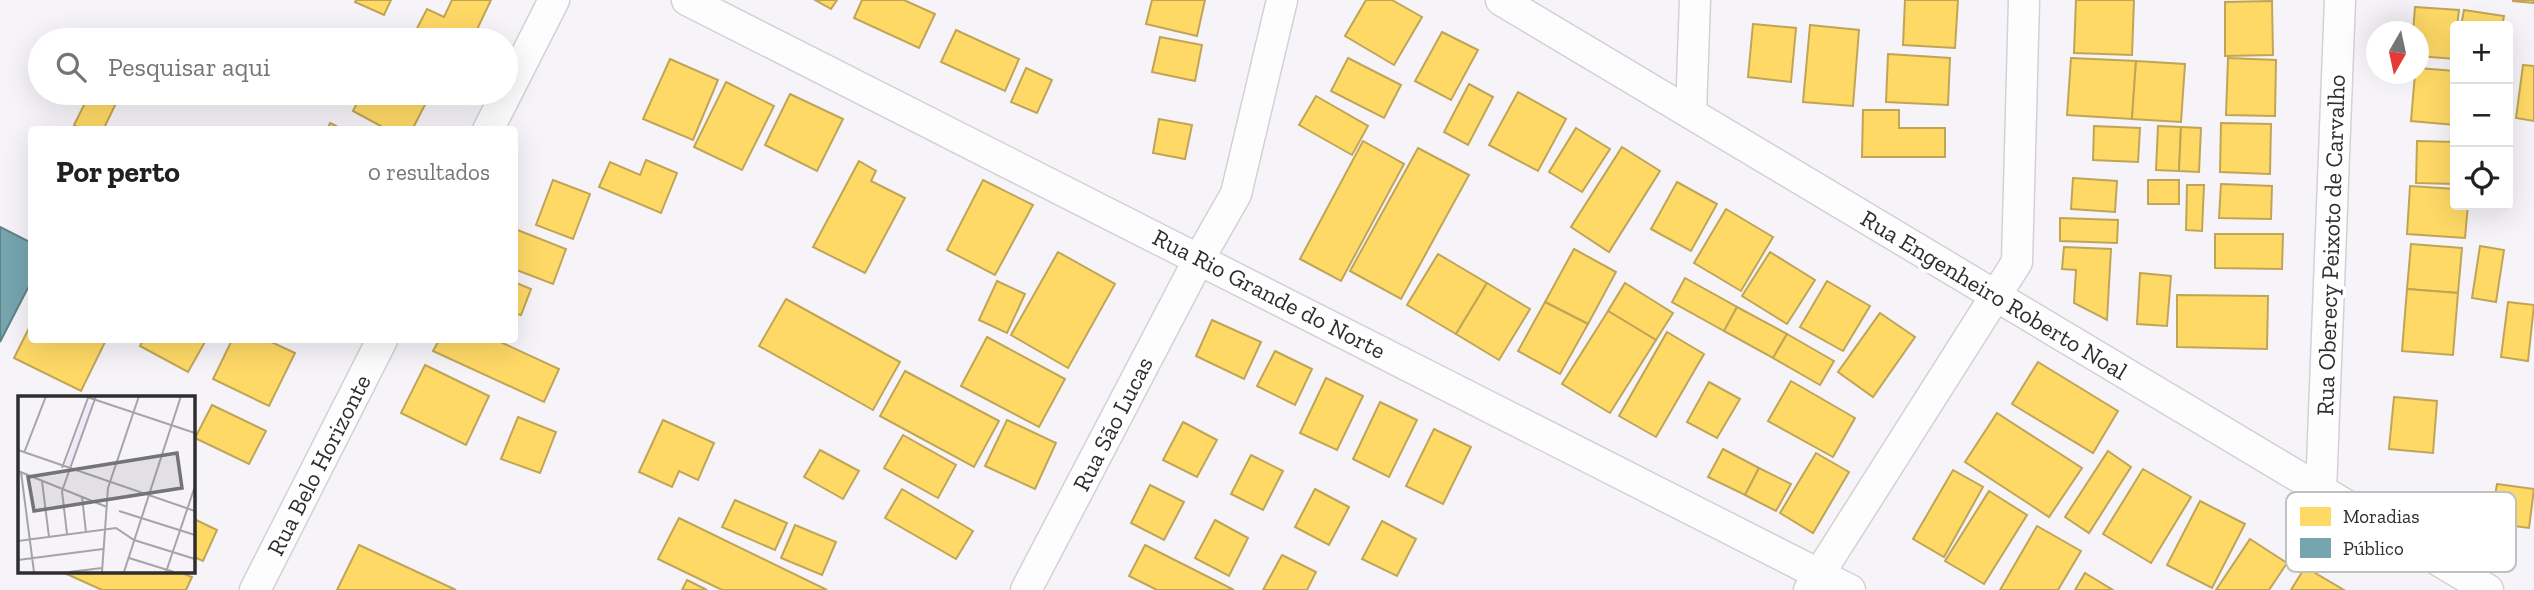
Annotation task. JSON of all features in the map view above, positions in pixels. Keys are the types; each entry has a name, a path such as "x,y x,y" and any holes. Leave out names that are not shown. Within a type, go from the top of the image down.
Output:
{"street":[{"path":"518,71 554,0"},
{"name":"Rua Rio Grande do Norte","path":"687,0 1199,259 1814,581 1850,590"},
{"name":"Rua São Lucas","path":"1026,590 1199,259 1236,194 1282,0"},
{"name":"Rua Engenheiro Roberto Noal","path":"1501,0 2322,491"},
{"path":"1691,113 1695,0"},
{"path":"1814,581 2017,262 2024,0"},
{"name":"Rua Oberecy Peixoto de Carvalho","path":"2322,491 2340,0"},
{"path":"490,126 501,105"},
{"name":"Rua Belo Horizonte","path":"255,590 380,343"},
{"name":"Rua Engenheiro Roberto Noal","path":"2457,572 2487,590"}],"building: Moradias":[{"path":"391,0 384,15 355,2"},
{"path":"452,0 491,0 478,28 417,28 427,9 444,17"},
{"path":"815,0 837,0 831,9"},
{"path":"862,0 904,0 935,14 919,48 854,18"},
{"path":"1152,0 1205,0 1197,36 1146,24"},
{"path":"1366,0 1392,0 1422,17 1394,65 1345,36"},
{"path":"1905,0 1958,0 1955,48 1903,45"},
{"path":"2076,0 2134,0 2132,55 2074,53"},
{"path":"2534,0 2534,3 2513,1"},
{"path":"2272,1 2273,55 2225,56 2225,2"},
{"path":"2415,7 2459,10 2458,21 2450,21 2450,59 2429,57 2429,21 2414,21"},
{"path":"2464,10 2504,16 2503,21 2462,21"},
{"path":"1753,24 1796,28 1791,82 1748,77"},
{"path":"1810,25 1859,30 1853,106 1803,102"},
{"path":"956,30 1019,59 1005,91 941,62"},
{"path":"1442,32 1478,50 1451,100 1415,81"},
{"path":"1160,37 1202,45 1195,81 1152,72"},
{"path":"1888,54 1950,58 1948,105 1886,102"},
{"path":"1348,58 1401,85 1384,118 1331,91"},
{"path":"2071,58 2136,61 2132,119 2067,115"},
{"path":"2228,58 2276,60 2275,116 2226,115"},
{"path":"670,59 718,80 693,140 643,119"},
{"path":"2136,61 2185,64 2181,122 2132,119"},
{"path":"2523,65 2534,66 2534,121 2516,118"},
{"path":"1026,68 1052,80 1037,113 1011,102"},
{"path":"2429,69 2450,71 2450,125 2411,121 2414,84 2429,84"},
{"path":"726,82 774,106 742,170 694,147"},
{"path":"1469,84 1493,97 1468,145 1444,132"},
{"path":"1518,92 1566,119 1538,171 1489,145"},
{"path":"790,94 843,119 817,171 765,145"},
{"path":"1316,96 1368,126 1352,155 1299,125"},
{"path":"84,105 115,105 105,126 74,125"},
{"path":"356,105 425,105 414,126 381,126 353,111"},
{"path":"1863,110 1899,110 1899,128 1945,128 1945,157 1862,157"},
{"path":"1159,119 1192,125 1185,159 1153,153"},
{"path":"2221,123 2271,124 2270,174 2220,172"},
{"path":"2094,126 2140,128 2138,162 2093,160"},
{"path":"2158,126 2181,127 2179,171 2156,170"},
{"path":"2181,127 2201,128 2199,172 2179,171"},
{"path":"1576,128 1610,149 1582,192 1549,172"},
{"path":"1363,141 1404,164 1341,281 1300,259"},
{"path":"2417,141 2450,142 2450,184 2416,183"},
{"path":"1622,147 1660,171 1609,252 1571,227"},
{"path":"1418,148 1469,175 1401,299 1350,271"},
{"path":"646,160 677,173 661,213 599,187 610,162 640,175"},
{"path":"859,161 876,171 871,181 905,198 865,273 813,247"},
{"path":"2073,178 2117,181 2115,212 2071,209"},
{"path":"553,180 590,194 573,239 536,225"},
{"path":"983,180 1033,205 995,275 947,250"},
{"path":"2148,180 2179,180 2179,204 2148,204"},
{"path":"1677,182 1717,204 1691,251 1651,229"},
{"path":"2221,184 2272,186 2271,219 2219,218"},
{"path":"2187,185 2204,185 2202,231 2186,230"},
{"path":"2410,186 2450,189 2450,210 2468,210 2465,238 2407,234"},
{"path":"1726,209 1773,237 1741,291 1694,263"},
{"path":"2060,218 2118,220 2117,243 2060,241"},
{"path":"518,230 566,249 553,284 518,271"},
{"path":"2215,234 2283,234 2282,269 2215,268"},
{"path":"2411,244 2462,248 2458,293 2407,289"},
{"path":"2480,246 2504,250 2496,302 2472,298"},
{"path":"2064,247 2111,249 2107,320 2074,303 2076,270 2062,269"},
{"path":"1574,249 1616,272 1588,324 1545,302"},
{"path":"1058,252 1115,284 1068,368 1011,335"},
{"path":"1770,252 1815,280 1787,324 1742,296"},
{"path":"1438,254 1487,283 1456,334 1407,305"},
{"path":"2140,273 2171,276 2167,326 2137,324"},
{"path":"1685,278 1737,307 1724,331 1672,302"},
{"path":"997,281 1025,294 1007,333 979,320"},
{"path":"1827,281 1870,306 1843,351 1800,327"},
{"path":"1487,283 1530,309 1499,360 1456,334"},
{"path":"1625,283 1673,313 1656,340 1608,311"},
{"path":"518,284 531,289 521,315 518,314"},
{"path":"2407,289 2458,293 2453,355 2402,351"},
{"path":"2177,295 2268,296 2267,349 2177,347"},
{"path":"786,299 900,362 873,410 759,346"},
{"path":"1545,302 1588,324 1560,374 1518,351"},
{"path":"2508,302 2534,305 2528,361 2501,357"},
{"path":"1737,307 1787,334 1773,358 1724,331"},
{"path":"1608,311 1656,340 1610,413 1562,384"},
{"path":"1880,313 1915,337 1873,397 1838,372"},
{"path":"1212,320 1261,342 1244,379 1196,356"},
{"path":"28,330 28,343 105,343 81,391 14,358"},
{"path":"1667,332 1704,354 1656,437 1619,416"},
{"path":"1787,334 1834,361 1820,385 1773,358"},
{"path":"987,337 1065,379 1039,427 961,386"},
{"path":"142,343 204,343 188,372 140,346"},
{"path":"231,343 273,343 295,353 269,406 213,379"},
{"path":"437,343 503,343 559,369 544,402 433,351"},
{"path":"1275,351 1312,369 1295,405 1257,386"},
{"path":"2038,362 2118,411 2093,453 2012,404"},
{"path":"425,365 489,396 466,445 401,413"},
{"path":"905,371 999,421 974,467 880,416"},
{"path":"1326,378 1363,396 1337,450 1300,433"},
{"path":"1791,381 1855,418 1833,457 1768,421"},
{"path":"1709,382 1740,399 1717,438 1687,422"},
{"path":"2394,397 2437,401 2433,453 2389,449"},
{"path":"1380,402 1417,420 1389,477 1353,459"},
{"path":"212,405 266,431 249,464 195,438"},
{"path":"1997,413 2082,468 2049,517 1965,462"},
{"path":"518,417 556,432 540,473 501,459"},
{"path":"663,420 714,443 698,480 679,471 672,487 639,472"},
{"path":"1007,420 1056,443 1035,489 985,466"},
{"path":"1183,422 1217,440 1197,477 1163,460"},
{"path":"1434,429 1471,447 1443,504 1406,486"},
{"path":"903,435 956,465 938,498 884,468"},
{"path":"1723,449 1759,468 1745,495 1708,477"},
{"path":"820,450 859,471 843,499 804,477"},
{"path":"2108,451 2131,467 2089,533 2065,517"},
{"path":"1816,453 1849,472 1813,533 1780,513"},
{"path":"1251,455 1283,471 1263,510 1231,494"},
{"path":"1759,468 1791,484 1776,511 1745,495"},
{"path":"2143,469 2191,497 2151,563 2103,534"},
{"path":"1953,470 1983,487 1944,557 1913,539"},
{"path":"2497,484 2534,489 2529,528 2516,526 2516,492 2496,492"},
{"path":"1150,485 1184,502 1164,540 1131,523"},
{"path":"902,489 973,531 956,559 885,518"},
{"path":"1315,489 1349,507 1329,545 1295,527"},
{"path":"1989,491 2027,515 1984,584 1945,561"},
{"path":"735,500 787,523 775,550 722,527"},
{"path":"2200,501 2245,524 2212,588 2167,565"},
{"path":"679,518 827,590 722,590 658,559"},
{"path":"194,519 217,530 203,561 194,557"},
{"path":"1215,520 1248,538 1229,576 1195,558"},
{"path":"1382,521 1416,539 1397,576 1362,559"},
{"path":"795,525 836,542 822,575 781,558"},
{"path":"2037,526 2081,551 2058,590 2000,590"},
{"path":"2250,539 2286,562 2269,590 2216,590"},
{"path":"359,545 456,590 337,590"},
{"path":"1145,545 1234,590 1157,590 1129,576"},
{"path":"1282,555 1316,572 1307,590 1263,590"},
{"path":"62,572 180,572 192,577 186,590 102,590"},
{"path":"2302,572 2313,572 2344,590 2291,590"},
{"path":"2085,573 2113,590 2075,590"},
{"path":"687,580 707,590 682,590"}],"building: Público":[{"path":"0,227 28,241 28,288 0,342"}]}
